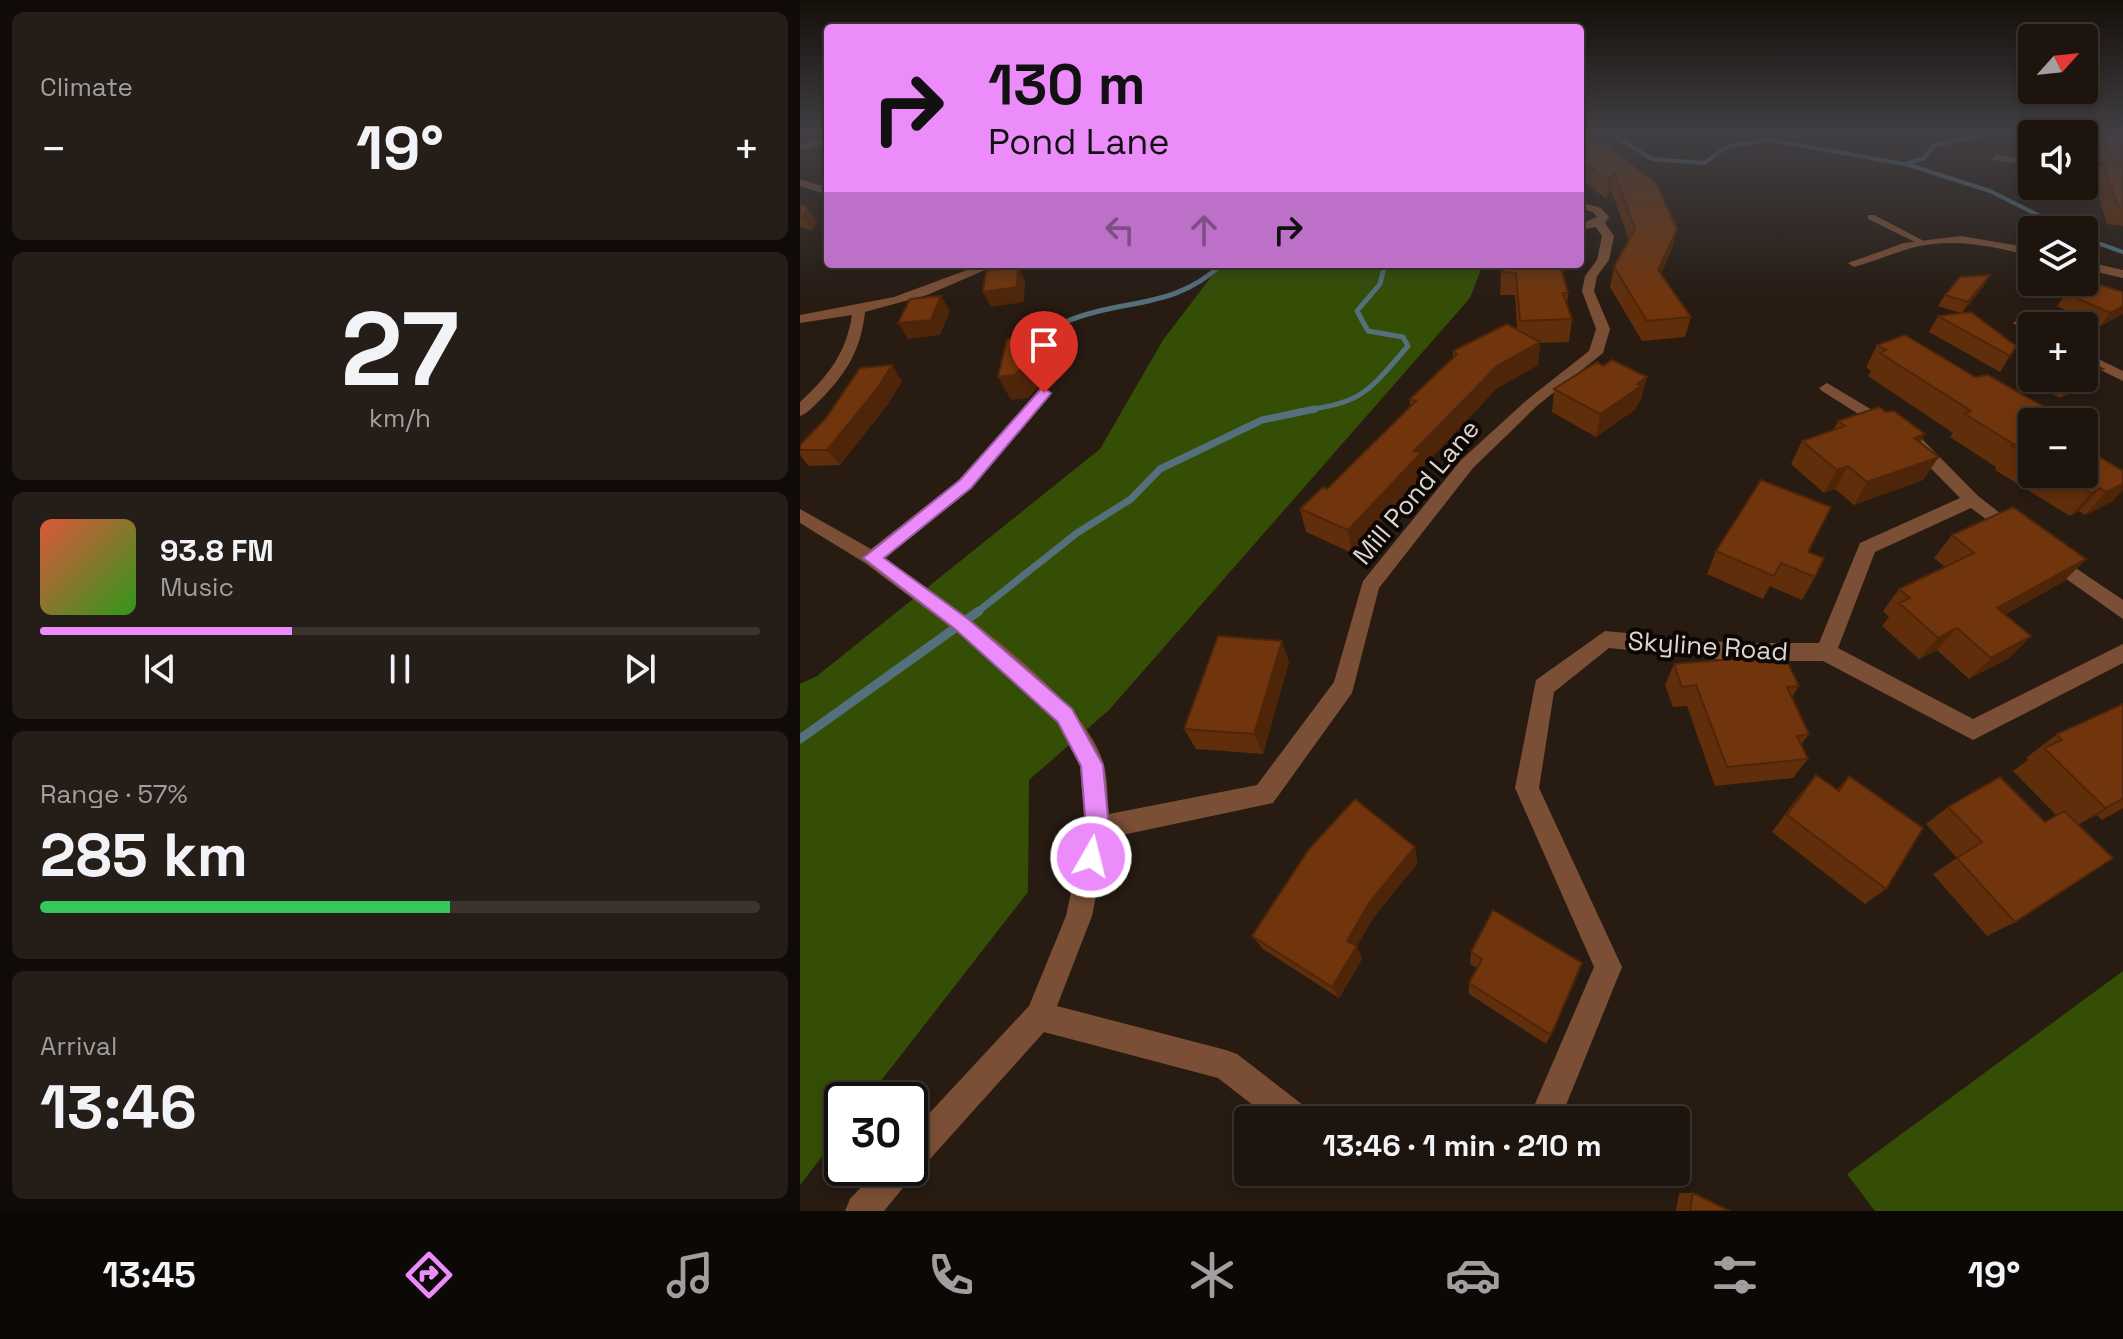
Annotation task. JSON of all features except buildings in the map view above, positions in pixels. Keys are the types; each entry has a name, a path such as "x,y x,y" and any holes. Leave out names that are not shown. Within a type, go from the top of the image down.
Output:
{"street":[{"name":"Mill Pond Lane","path":"1098,828 1264,795 1344,686 1370,586 1467,464 1533,402 1596,353 1603,329 1588,291 1591,276 1603,260 1608,236 1589,225 1601,213 1584,205"},
{"path":"1854,263 1941,237 1968,238 2018,249"},
{"path":"800,319 859,310 937,288 984,268"},
{"path":"2098,268 2123,274"},
{"path":"800,411 824,388 851,353 859,310"},
{"path":"2098,364 2123,377"},
{"path":"1827,388 1923,447 1972,500 2123,611"},
{"path":"872,558 965,484 1044,393"},
{"path":"1826,652 1867,548 1972,500"},
{"path":"800,515 872,558 977,636 1065,716 1092,765 1098,828 1079,916 1039,1016 928,1138"},
{"name":"Skyline Road","path":"1550,1106 1608,967 1527,788 1544,687 1605,639 1735,652 1826,652 1973,730 2123,653"},
{"path":"1039,1016 1226,1065 1279,1106"},
{"path":"862,1211 885,1186"}],"lane":[{"path":"1871,217 1920,241"}],"green space":[{"path":"1218,268 1481,268 1470,298 1109,710 1029,780 1028,892 880,1082 824,1082 824,1154 800,1185 800,684 817,676 1100,449 1163,340"},
{"path":"2123,971 2123,1211 1875,1211 1847,1174"}],"waterway":[{"path":"1982,189 2040,216"},
{"path":"2098,243 2123,252"},
{"path":"1065,322 1166,296 1204,279 1217,268"},
{"path":"1299,411 1337,404 1362,393 1383,375 1408,346 1403,337 1368,331 1357,311 1380,284 1384,268"},
{"path":"976,613 1077,533 1131,499 1160,469 1262,420 1315,409"},
{"path":"800,739 979,611"}],"route":[{"path":"1044,393 965,484 872,558 977,636 1065,716 1092,765 1098,828 1091,857"}]}
